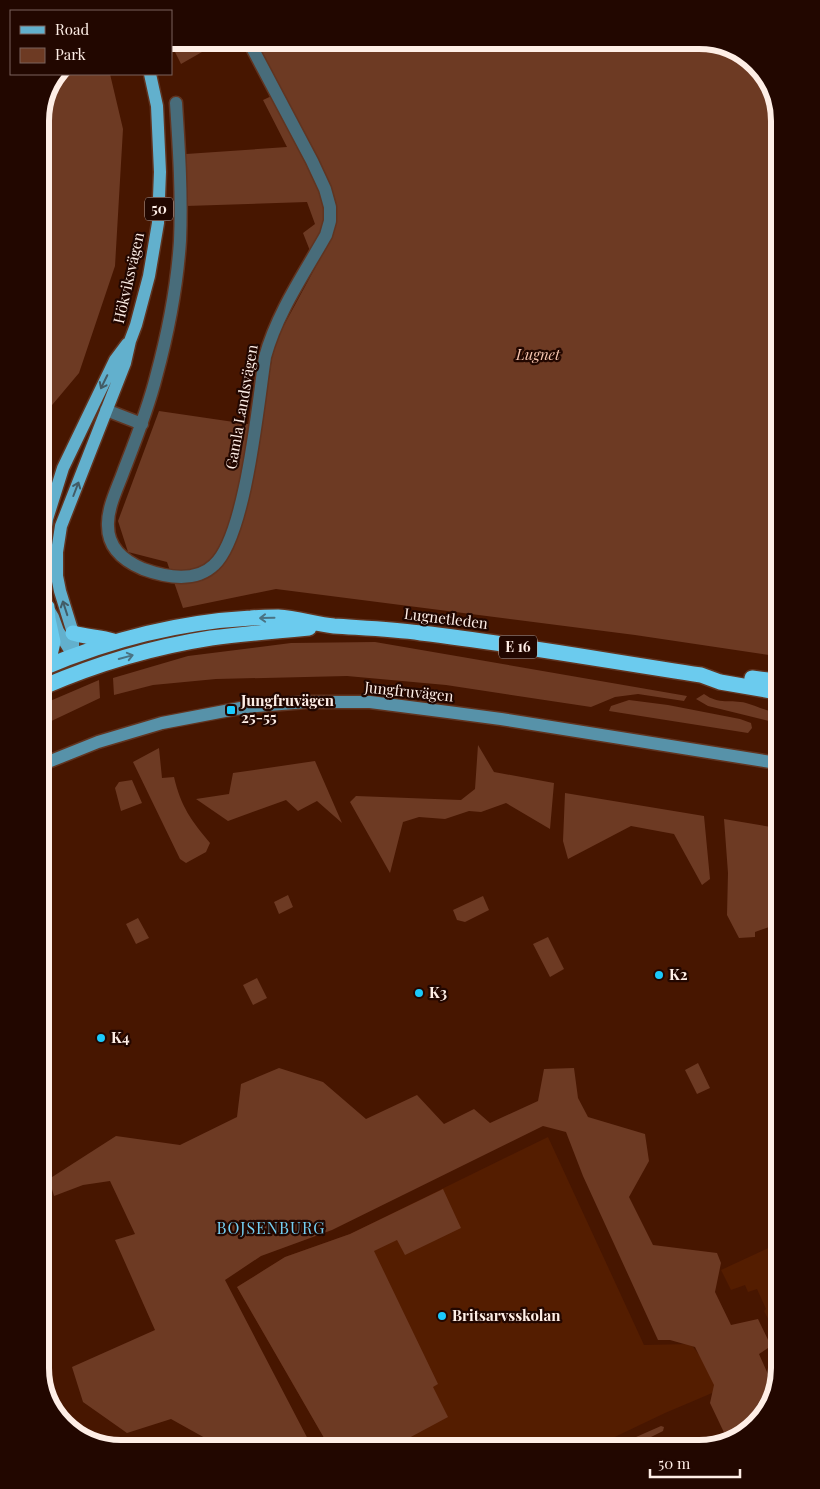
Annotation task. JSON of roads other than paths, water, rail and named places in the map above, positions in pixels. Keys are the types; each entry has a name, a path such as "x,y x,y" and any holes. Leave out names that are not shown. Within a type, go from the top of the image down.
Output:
{"highway":[{"name":"Lugnetleden","path":"49,665 73,655 146,634 198,624 279,617 333,626 421,633 701,675 720,682 771,691"},
{"path":"49,624 53,642 49,657"},
{"name":"Lugnetleden","path":"49,685 105,663 175,645 210,638 333,626"},
{"path":"73,633 114,642"},
{"path":"73,655 80,672"},
{"name":"Lugnetleden","path":"701,675 719,674 771,679"}],"main road":[{"name":"Hökviksvägen","path":"73,655 73,633 60,592 58,552 63,521 125,363 149,276 158,223 160,172 157,106 150,75"},
{"name":"Hökviksvägen","path":"49,506 63,468 115,360 130,341"},
{"path":"94,405 106,410"},
{"path":"49,520 63,521"},
{"path":"49,610 58,631 73,655"}],"street":[{"name":"Gamla Landsvägen","path":"176,103 180,242 170,316 156,378 142,424 113,501 108,520 108,529 110,539 123,558 136,566 148,570 172,577 182,577 198,574 214,565 222,555 233,533 248,472 268,344 275,326 326,235 330,221 330,207 326,189 253,49"},
{"path":"106,410 142,424"},
{"name":"Jungfruvägen","path":"49,762 98,742 162,723 246,707 306,702 370,702 457,713 771,762"}],"place":[{"name":"Jungfruvägen 25-55","path":"231,710"},
{"name":"K2","path":"659,975"},
{"name":"K3","path":"419,993"},
{"name":"K4","path":"101,1038"},
{"name":"Britsarvsskolan","path":"442,1316"}],"district":[{"name":"BOJSENBURG","path":"271,1228"}],"park label":[{"name":"Lugnet","path":"538,355"}]}
